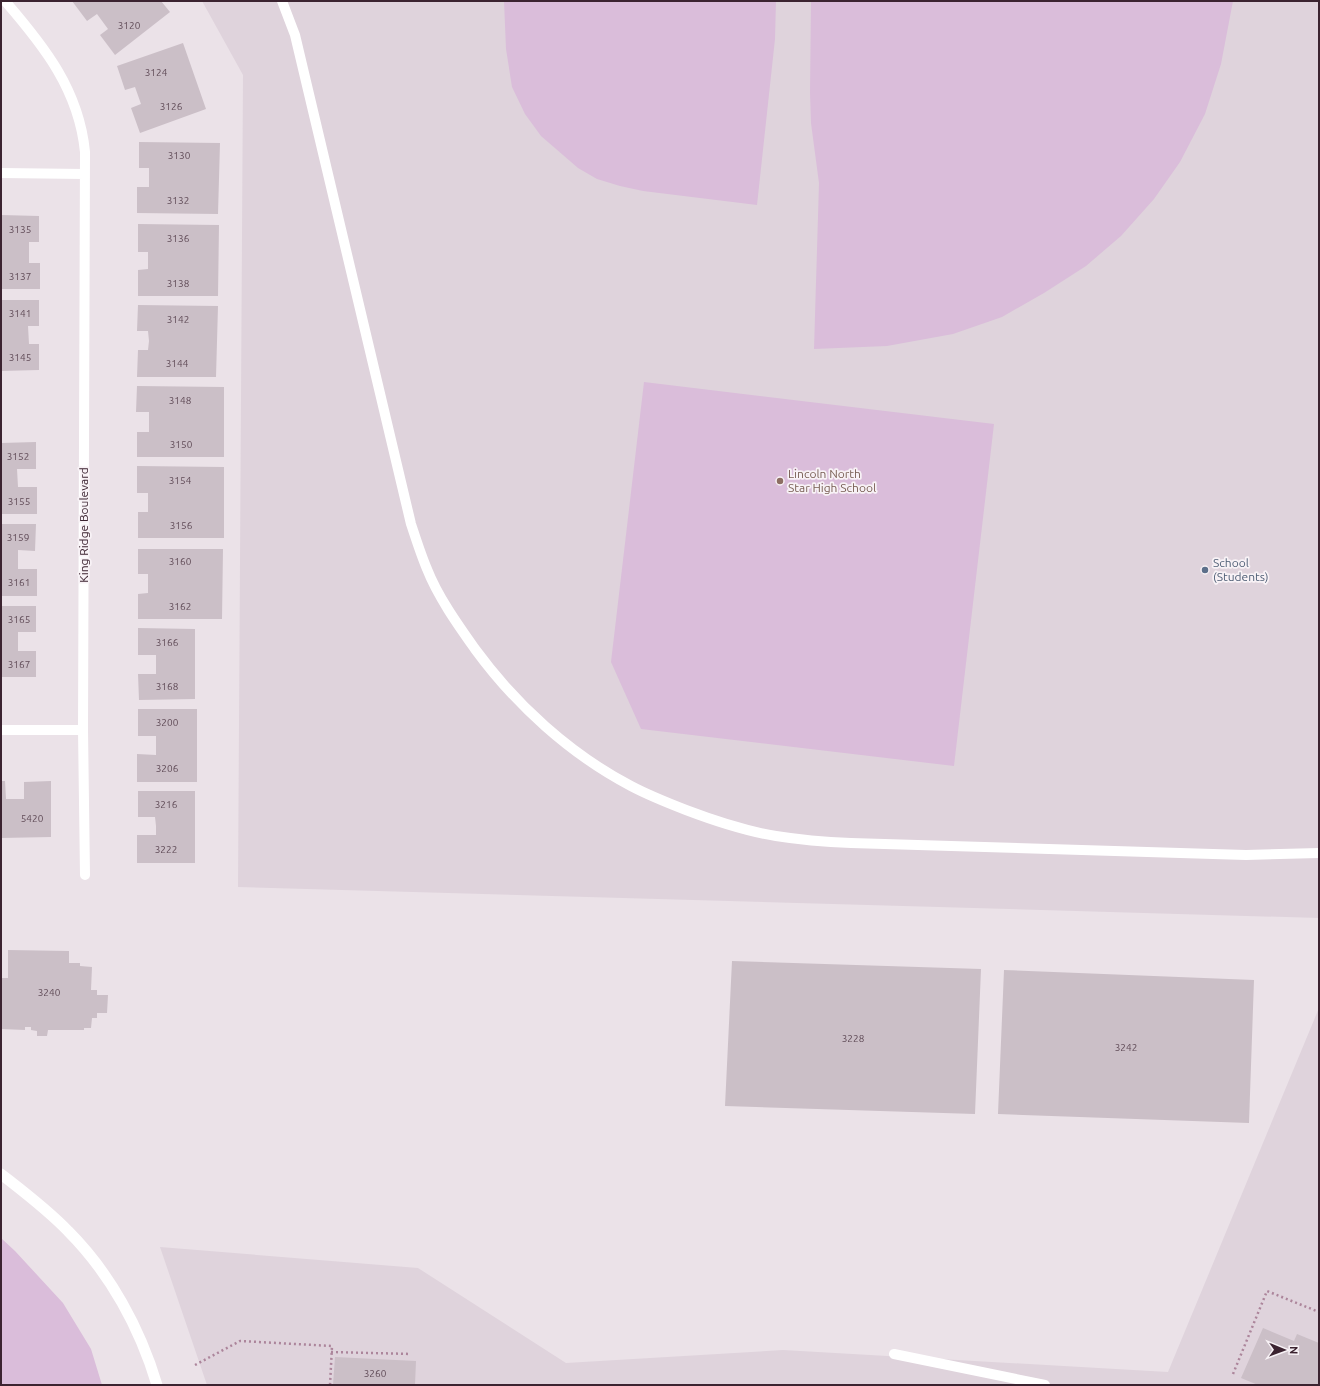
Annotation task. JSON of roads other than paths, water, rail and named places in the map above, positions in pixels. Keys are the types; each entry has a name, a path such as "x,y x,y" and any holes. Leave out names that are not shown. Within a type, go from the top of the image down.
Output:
{"street":[{"path":"1,1174 69,1231 96,1263 117,1294 131,1319 144,1347 156,1385"}],"lane":[{"name":"King Ridge Boulevard","path":"5,1 31,31 60,72 72,97 84,137 86,174 83,730 85,875"},
{"path":"282,1 295,35 411,524 427,570 446,606 491,671 548,729 602,769 631,786 705,817 741,828 776,836 813,841 859,844 1246,855 1319,853"},
{"path":"1,173 86,174"},
{"path":"1,730 83,730"},
{"path":"894,1354 1045,1385"}],"place":[{"name":"Lincoln North Star High School","path":"780,481"},
{"name":"School (Students)","path":"1205,570"}]}
